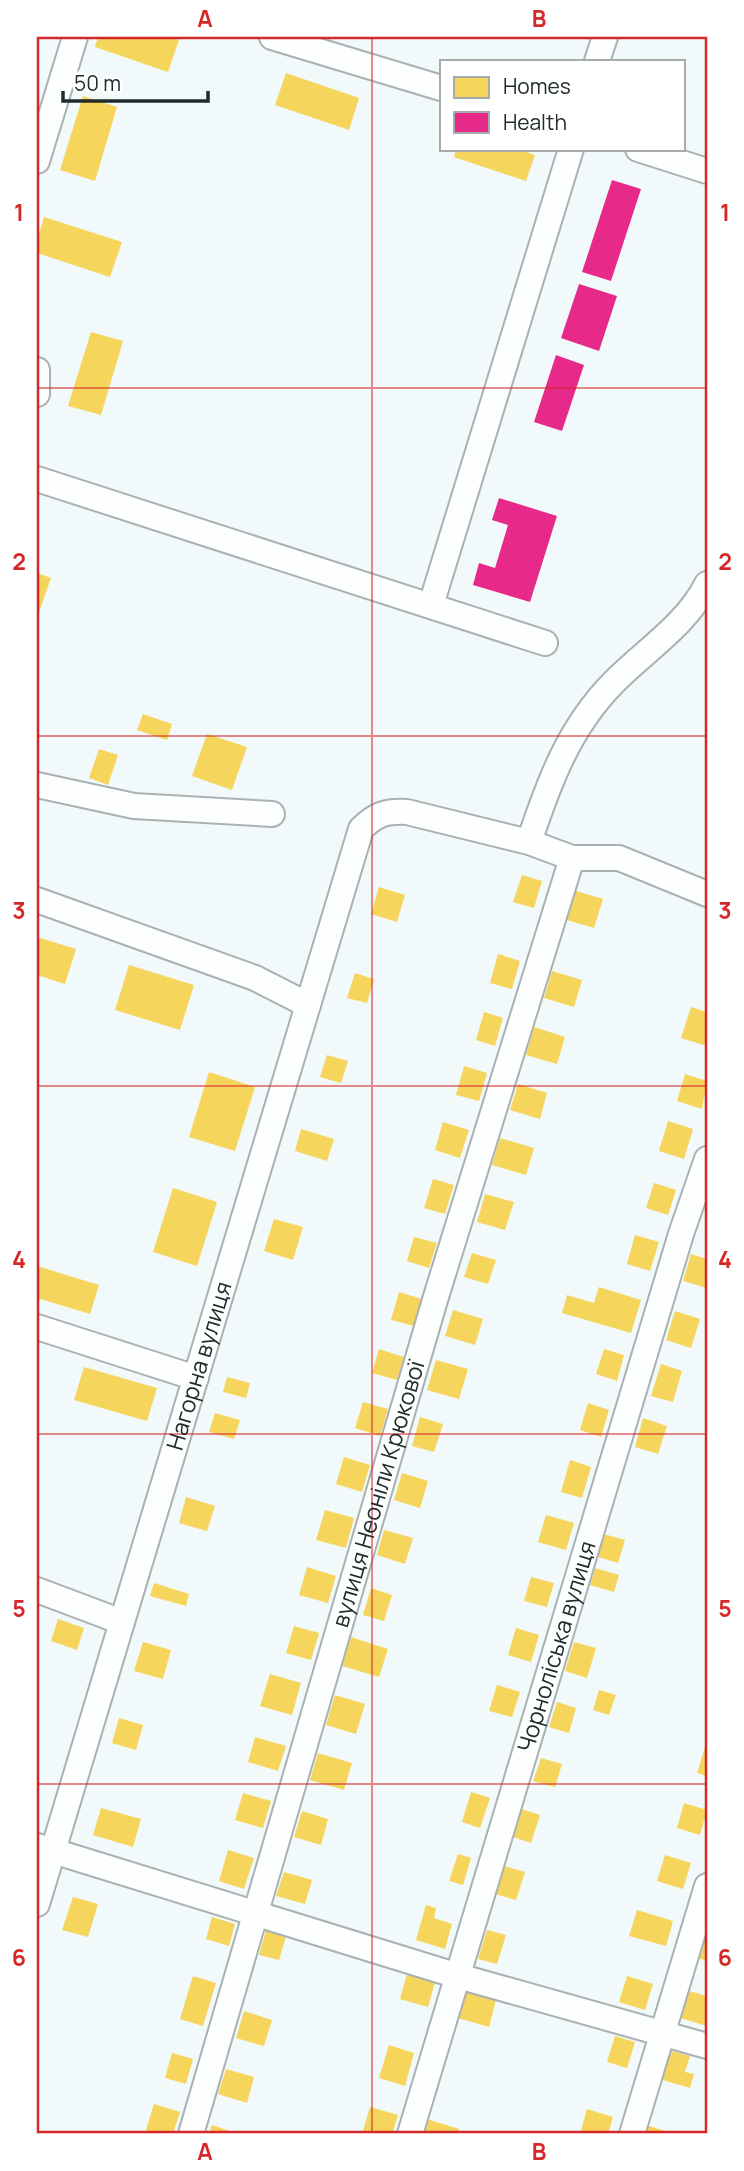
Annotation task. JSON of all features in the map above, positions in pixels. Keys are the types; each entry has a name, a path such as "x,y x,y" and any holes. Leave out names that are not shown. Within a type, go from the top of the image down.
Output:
{"street":[{"path":"37,161 75,37"},
{"path":"272,37 440,88"},
{"path":"597,60 605,37"},
{"path":"431,605 570,150"},
{"path":"641,150 707,171"},
{"path":"37,370 37,394"},
{"path":"37,479 545,643"},
{"path":"707,584 685,616 613,682 574,731 551,776 529,842 572,858 619,858 707,894"},
{"path":"37,785 134,806 272,814"},
{"name":"Нагорна вулиця","path":"37,1904 45,1848 122,1622 361,829 373,817 388,811 398,811 529,842"},
{"name":"вулиця Неоніли Крюкової","path":"191,2134 435,1300 572,858"},
{"path":"37,900 255,978 308,1005"},
{"name":"Чорноліська вулиця","path":"410,2134 681,1234 707,1159"},
{"path":"37,1327 195,1378"},
{"path":"37,1590 122,1622"},
{"path":"45,1848 458,1976 707,2046"},
{"path":"632,2134 707,1886"}],"building: Homes":[{"path":"98,37 169,37 179,40 168,72 95,47"},
{"path":"286,73 359,98 349,130 275,105"},
{"path":"83,96 117,107 95,181 60,170"},
{"path":"456,150 521,150 535,155 526,181 454,157"},
{"path":"44,217 122,242 110,277 37,253 37,240"},
{"path":"91,332 123,341 101,415 68,406"},
{"path":"37,573 51,578 37,618"},
{"path":"143,714 172,724 167,740 137,730"},
{"path":"207,734 247,747 232,790 192,776"},
{"path":"99,749 118,755 108,785 89,778"},
{"path":"522,875 542,881 534,908 513,902"},
{"path":"379,887 405,895 397,922 371,914"},
{"path":"576,891 603,899 594,928 567,920"},
{"path":"37,937 76,949 65,984 37,975"},
{"path":"498,954 520,961 512,989 490,983"},
{"path":"129,965 194,985 180,1030 115,1010"},
{"path":"552,971 582,980 574,1007 544,998"},
{"path":"355,973 374,979 367,1003 347,998"},
{"path":"691,1007 707,1012 707,1046 681,1038"},
{"path":"484,1012 503,1018 495,1046 476,1040"},
{"path":"534,1027 565,1037 557,1064 526,1055"},
{"path":"327,1055 348,1061 341,1083 320,1077"},
{"path":"464,1066 487,1073 479,1101 456,1095"},
{"path":"209,1072 255,1087 235,1151 189,1137"},
{"path":"685,1074 707,1081 702,1109 677,1101"},
{"path":"518,1084 547,1093 540,1119 510,1110"},
{"path":"668,1121 693,1129 684,1159 659,1151"},
{"path":"443,1122 469,1130 460,1158 435,1150"},
{"path":"301,1129 334,1139 327,1161 295,1151"},
{"path":"500,1138 534,1148 526,1175 492,1165"},
{"path":"433,1179 454,1185 445,1214 424,1208"},
{"path":"654,1183 676,1190 668,1215 646,1208"},
{"path":"173,1188 217,1202 197,1266 153,1252"},
{"path":"485,1194 514,1202 505,1230 477,1222"},
{"path":"274,1219 303,1227 293,1260 264,1251"},
{"path":"635,1235 659,1242 650,1271 627,1264"},
{"path":"414,1237 437,1243 429,1268 407,1261"},
{"path":"472,1253 496,1260 488,1284 464,1277"},
{"path":"691,1254 707,1259 707,1288 683,1281"},
{"path":"37,1266 99,1285 90,1314 37,1298"},
{"path":"599,1287 641,1300 631,1333 562,1313 567,1295 594,1303"},
{"path":"399,1292 422,1299 414,1326 391,1320"},
{"path":"453,1310 483,1319 475,1345 445,1336"},
{"path":"675,1311 700,1319 691,1348 666,1340"},
{"path":"379,1349 404,1357 397,1380 372,1373"},
{"path":"604,1349 624,1355 617,1381 596,1374"},
{"path":"436,1360 468,1369 459,1399 427,1390"},
{"path":"661,1364 682,1371 673,1402 651,1396"},
{"path":"84,1367 157,1388 147,1421 74,1400"},
{"path":"227,1377 250,1383 246,1398 223,1392"},
{"path":"363,1402 388,1409 380,1436 355,1428"},
{"path":"588,1403 609,1410 601,1437 580,1430"},
{"path":"215,1413 240,1420 234,1439 209,1432"},
{"path":"420,1417 443,1424 434,1452 412,1446"},
{"path":"643,1418 667,1426 658,1454 635,1447"},
{"path":"344,1457 370,1465 362,1492 336,1484"},
{"path":"570,1460 591,1467 582,1498 561,1492"},
{"path":"402,1473 428,1481 420,1508 394,1500"},
{"path":"186,1497 215,1506 207,1531 179,1523"},
{"path":"325,1510 354,1518 346,1548 316,1540"},
{"path":"546,1515 574,1523 566,1550 538,1542"},
{"path":"384,1530 413,1538 405,1564 377,1555"},
{"path":"604,1534 625,1540 618,1563 598,1557"},
{"path":"307,1567 336,1576 328,1603 299,1595"},
{"path":"595,1568 619,1575 614,1592 590,1585"},
{"path":"531,1577 554,1583 547,1607 524,1601"},
{"path":"154,1583 189,1594 186,1606 150,1596"},
{"path":"371,1588 392,1595 384,1621 363,1615"},
{"path":"58,1619 84,1628 77,1650 51,1641"},
{"path":"294,1626 319,1633 311,1660 286,1653"},
{"path":"516,1628 539,1635 531,1662 508,1655"},
{"path":"351,1637 388,1649 379,1677 342,1666"},
{"path":"143,1642 171,1650 163,1679 134,1671"},
{"path":"574,1642 596,1648 587,1678 565,1671"},
{"path":"270,1674 301,1683 292,1715 260,1706"},
{"path":"497,1685 520,1692 512,1717 489,1711"},
{"path":"599,1690 616,1695 609,1715 593,1710"},
{"path":"335,1695 365,1704 356,1734 326,1725"},
{"path":"557,1702 576,1708 569,1733 549,1727"},
{"path":"119,1718 143,1725 136,1750 112,1743"},
{"path":"255,1737 286,1746 278,1771 248,1762"},
{"path":"707,1741 707,1776 697,1773"},
{"path":"318,1753 352,1763 344,1790 310,1780"},
{"path":"541,1758 562,1764 555,1787 533,1781"},
{"path":"471,1792 490,1798 480,1828 462,1822"},
{"path":"243,1793 271,1801 263,1828 235,1820"},
{"path":"684,1803 707,1810 700,1835 677,1828"},
{"path":"101,1808 141,1819 133,1847 93,1835"},
{"path":"521,1809 540,1815 531,1843 513,1837"},
{"path":"302,1811 328,1819 321,1845 294,1837"},
{"path":"228,1850 254,1858 244,1889 219,1881"},
{"path":"458,1854 471,1858 463,1885 449,1881"},
{"path":"665,1855 691,1863 683,1889 657,1881"},
{"path":"504,1866 525,1872 516,1900 495,1894"},
{"path":"284,1872 312,1880 305,1904 276,1896"},
{"path":"73,1897 98,1904 88,1937 62,1930"},
{"path":"426,1905 436,1908 434,1918 452,1924 445,1949 416,1940"},
{"path":"637,1910 673,1921 666,1946 629,1936"},
{"path":"212,1917 235,1924 229,1946 206,1939"},
{"path":"707,1927 707,1961 697,1958"},
{"path":"266,1930 286,1936 279,1960 259,1955"},
{"path":"487,1930 506,1935 497,1964 478,1959"},
{"path":"407,1974 435,1982 428,2007 400,1999"},
{"path":"193,1976 216,1983 203,2026 180,2019"},
{"path":"627,1976 653,1984 645,2010 619,2002"},
{"path":"466,1991 496,2000 489,2027 458,2018"},
{"path":"689,1991 707,1996 707,2026 680,2018"},
{"path":"244,2011 272,2020 264,2046 236,2038"},
{"path":"615,2036 635,2042 627,2068 607,2062"},
{"path":"389,2045 414,2053 405,2086 379,2078"},
{"path":"667,2050 690,2056 685,2072 694,2074 690,2088 659,2079"},
{"path":"172,2053 193,2059 186,2084 165,2078"},
{"path":"226,2069 254,2077 247,2103 218,2094"},
{"path":"154,2104 180,2112 173,2134 145,2133"},
{"path":"370,2107 398,2115 392,2134 362,2134"},
{"path":"587,2109 613,2117 608,2134 580,2134"},
{"path":"427,2119 459,2129 457,2134 423,2134"},
{"path":"212,2125 239,2134 209,2134"},
{"path":"646,2125 668,2132 668,2134 643,2134"}],"building: Health":[{"path":"612,180 641,189 611,281 582,272"},
{"path":"579,284 617,296 599,351 561,338"},
{"path":"556,355 584,365 562,431 534,422"},
{"path":"499,498 557,516 530,602 473,585 479,563 495,568 508,525 492,520"}]}
